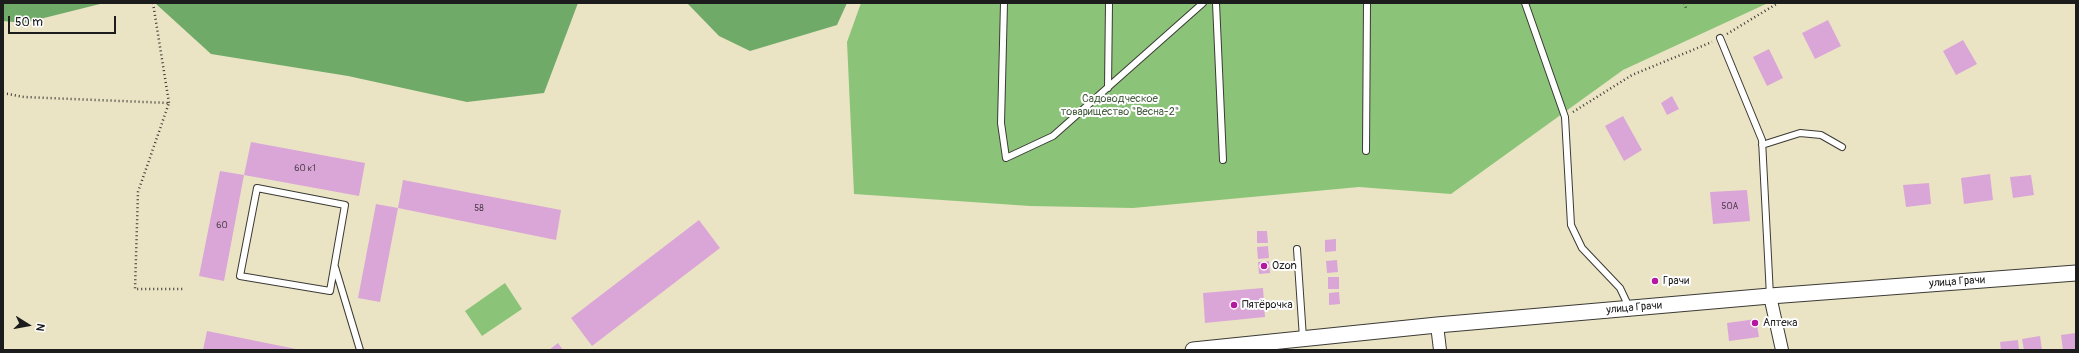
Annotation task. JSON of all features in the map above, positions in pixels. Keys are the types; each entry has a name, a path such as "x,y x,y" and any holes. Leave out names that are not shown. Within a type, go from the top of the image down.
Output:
{"street":[{"name":"улица Грачи","path":"1193,350 1437,325 1770,296 2076,273"},
{"path":"1770,296 1782,350"},
{"path":"1437,325 1440,350"}],"lane":[{"path":"1004,3 1001,123 1006,158 1053,136 1203,3"},
{"path":"1108,88 1109,3"},
{"path":"1216,3 1223,160"},
{"path":"1366,150 1368,3"},
{"path":"1525,3 1565,117 1571,225 1582,248 1620,288 1630,309"},
{"path":"1720,38 1762,140 1770,296"},
{"path":"1762,145 1800,132 1821,135 1842,147"},
{"path":"334,267 330,291 240,276 257,188 345,205 334,267 360,350"},
{"path":"1297,249 1303,338"}],"path":[{"path":"153,3 169,103 138,192 135,289 184,289"},
{"path":"1684,3 1686,8"},
{"path":"1565,117 1632,75 1720,38 1778,3"},
{"path":"3,93 24,97 169,103"}],"green space":[{"path":"3,3 104,3 24,23 3,21"},
{"path":"155,3 578,3 544,93 467,102 348,76 211,54"},
{"path":"687,3 847,3 837,25 750,51 719,36"},
{"name":"Садоводческое товарищество \"Весна-2\"","path":"861,3 1768,3 1623,70 1451,194 1359,187 1133,208 1030,206 854,194 847,42"},
{"path":"505,283 522,309 482,336 465,311"}],"building":[{"path":"1828,20 1841,46 1815,59 1802,33"},
{"path":"1963,40 1977,64 1956,75 1943,51"},
{"path":"1769,49 1783,78 1767,86 1753,57"},
{"path":"1672,96 1679,109 1667,115 1661,103"},
{"path":"1623,116 1642,150 1624,161 1605,126"},
{"path":"251,142 365,163 359,196 244,175"},
{"path":"220,171 244,175 224,281 199,276"},
{"path":"1990,174 1993,200 1964,204 1961,178"},
{"path":"2031,175 2034,195 2013,198 2010,177"},
{"path":"403,180 561,210 556,240 398,208"},
{"path":"1929,183 1931,204 1906,207 1903,185"},
{"path":"1747,190 1750,221 1713,224 1710,192"},
{"path":"376,204 398,208 380,302 358,298"},
{"path":"699,220 720,248 592,346 571,318"},
{"path":"1257,231 1267,231 1268,243 1257,243"},
{"path":"1336,239 1336,251 1325,252 1325,240"},
{"path":"1268,246 1269,258 1258,259 1257,247"},
{"path":"1337,260 1338,272 1327,273 1326,261"},
{"path":"1269,261 1270,273 1259,274 1258,262"},
{"path":"1328,277 1339,277 1339,289 1328,289"},
{"name":"Пятёрочка","path":"1263,288 1265,317 1205,323 1203,293"},
{"path":"1339,292 1340,304 1329,305 1329,293"},
{"path":"1756,319 1759,337 1729,341 1727,323"},
{"path":"207,331 296,349 296,350 203,350"},
{"path":"2076,333 2076,350 2063,350 2061,335"},
{"path":"2040,336 2042,350 2024,350 2022,339"},
{"path":"2018,340 2019,350 2001,350 2000,342"},
{"path":"558,343 563,350 549,350"}],"place":[{"name":"Ozon","path":"1264,266"},
{"name":"Грачи","path":"1655,281"},
{"name":"Пятёрочка","path":"1234,305"},
{"name":"Аптека","path":"1755,323"}]}
